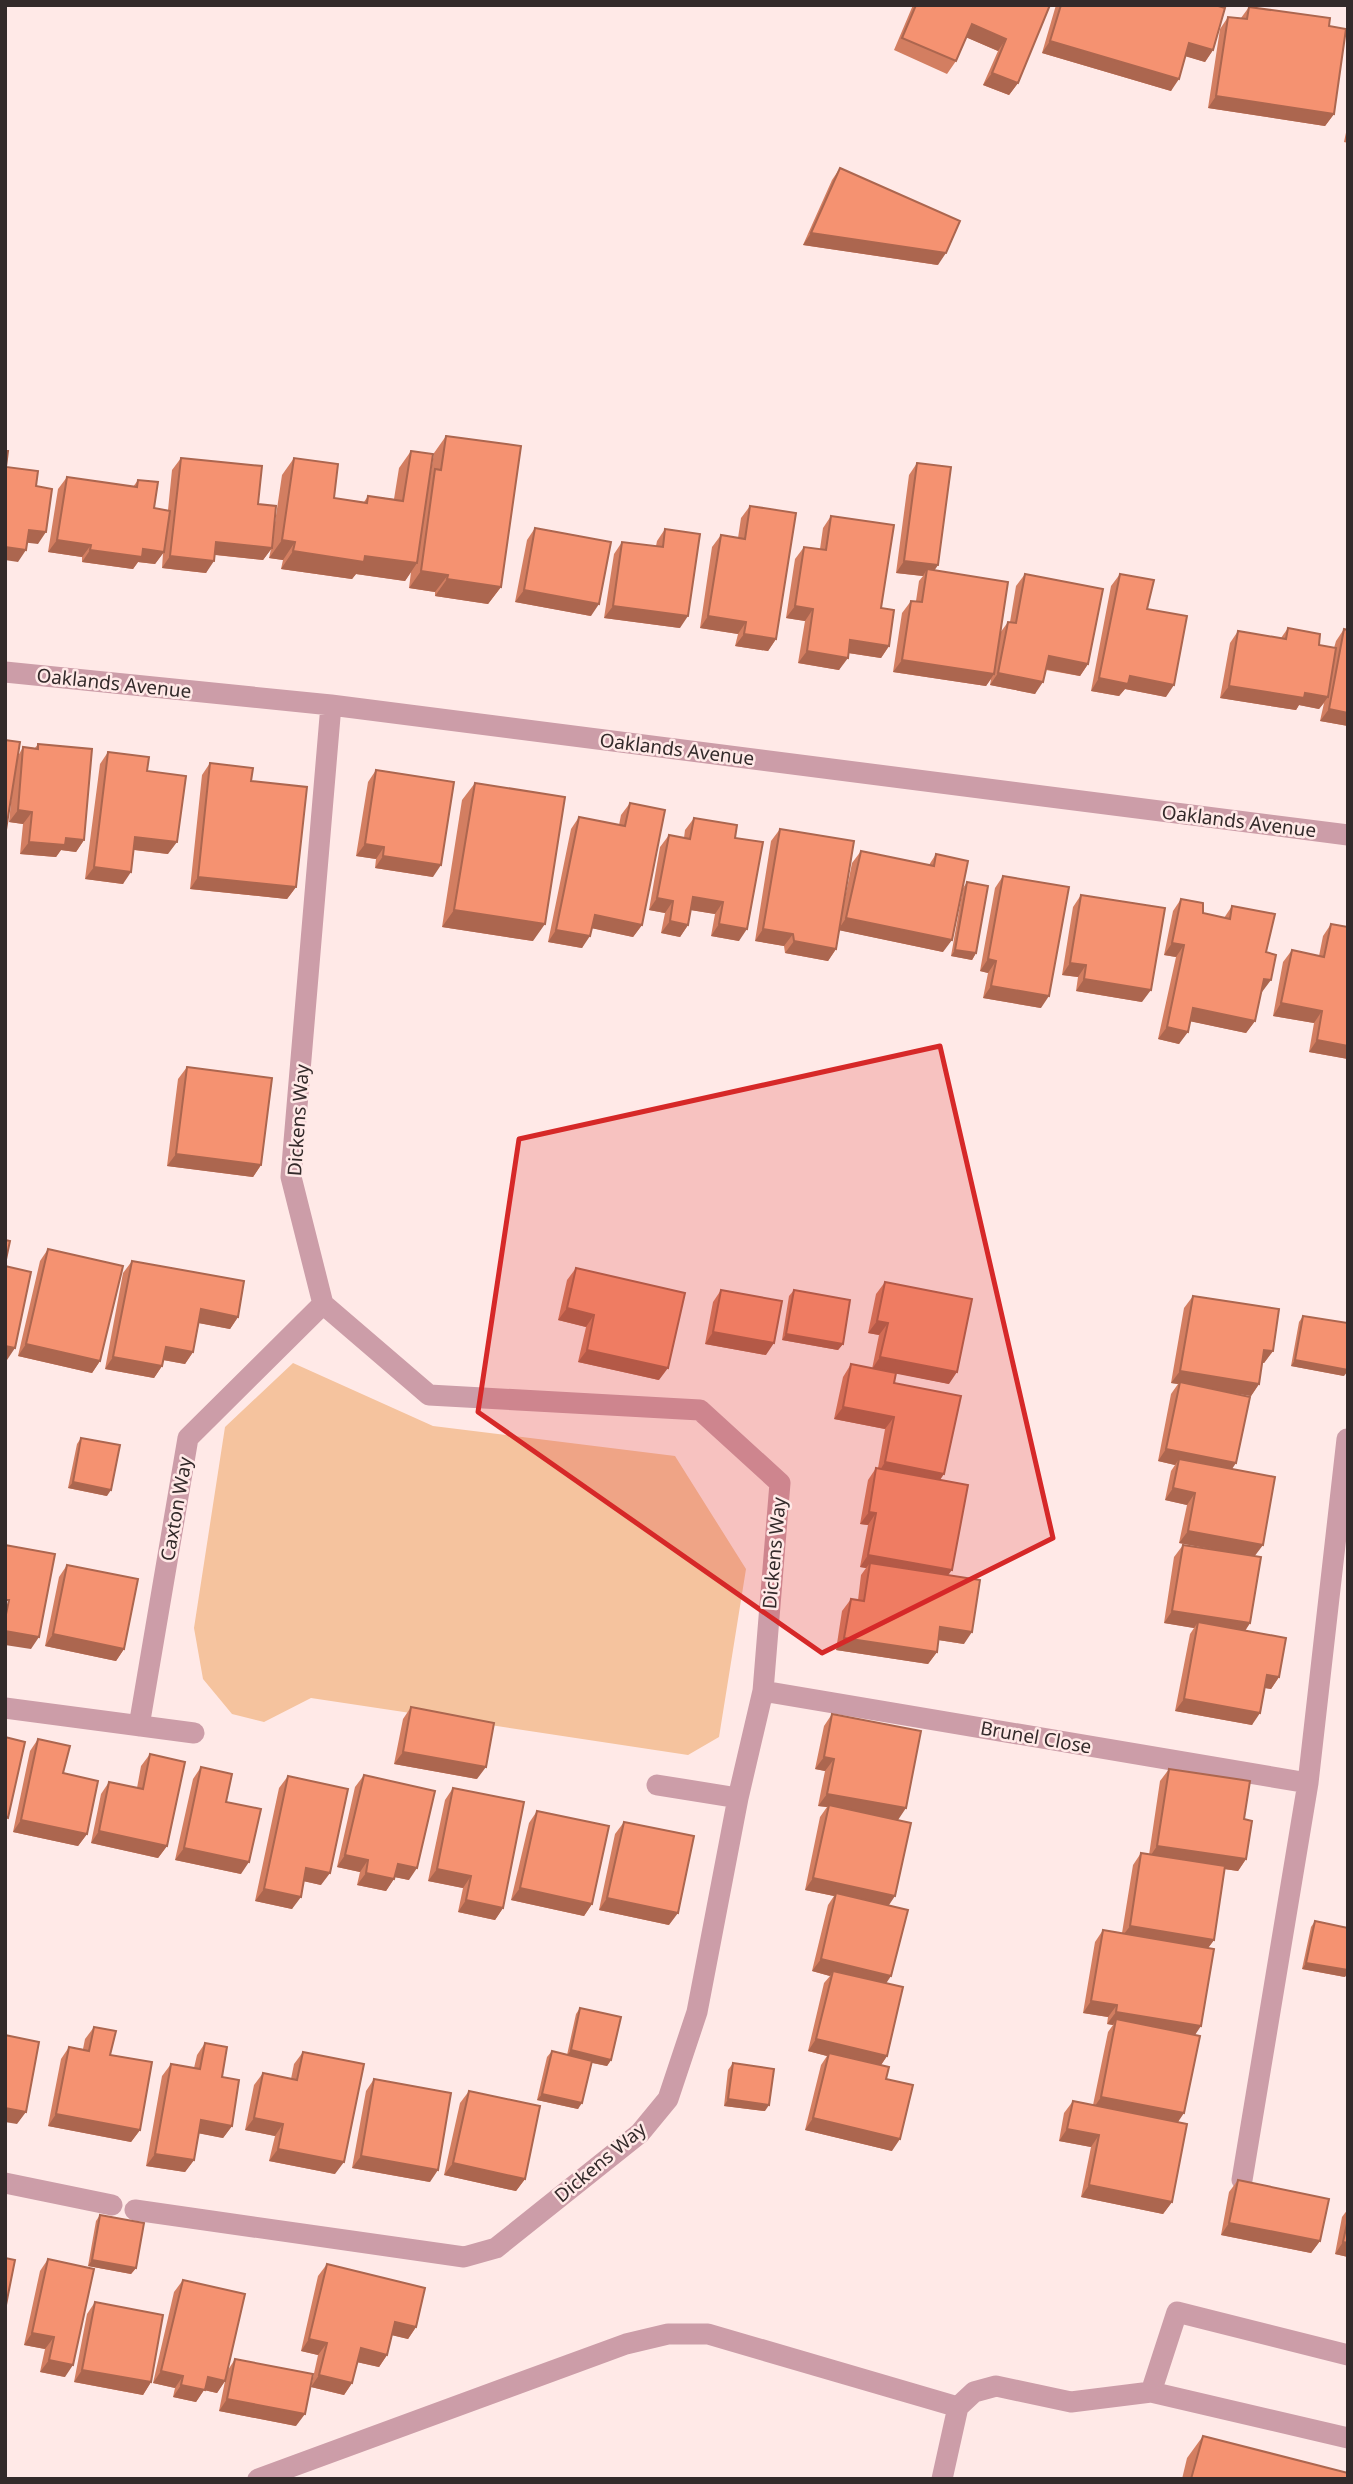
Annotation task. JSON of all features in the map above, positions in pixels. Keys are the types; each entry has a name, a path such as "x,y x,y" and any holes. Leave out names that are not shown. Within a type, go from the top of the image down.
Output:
{"street":[{"name":"Oaklands Avenue","path":"5,672 331,705 1348,835"},
{"name":"Dickens Way","path":"135,2210 464,2258 496,2248 640,2133 668,2099 697,2012 738,1797 763,1691 780,1483 700,1410 429,1395 323,1304 291,1177 331,705"},
{"name":"Caxton Way","path":"139,1726 188,1438 323,1304"},
{"path":"1242,2180 1308,1783 1348,1439"},
{"name":"Brunel Close","path":"763,1691 1308,1783"},
{"path":"5,1707 194,1733"},
{"path":"657,1785 738,1797"},
{"path":"5,2183 112,2205"},
{"path":"1151,2392 1177,2312 1348,2356"},
{"path":"258,2479 626,2344 668,2334 708,2334 958,2407"},
{"path":"942,2479 958,2407 974,2392 996,2386 1071,2402 1151,2392 1348,2438"}],"highlighted area":[{"path":"940,1046 1053,1538 822,1653 478,1412 519,1139"}],"shaded area":[{"path":"293,1363 433,1426 675,1456 746,1569 719,1737 688,1755 311,1698 264,1722 232,1714 203,1679 194,1628 225,1427"}],"building":[{"path":"916,5 1050,5 1018,83 992,73 1006,39 972,24 956,61 902,38"},
{"path":"1061,5 1215,5 1225,8 1213,50 1189,43 1179,79 1050,41"},
{"path":"1249,7 1330,18 1329,26 1346,29 1334,114 1216,96 1228,17 1247,19"},
{"path":"840,168 960,221 946,253 811,233"},
{"path":"446,436 521,446 501,587 447,579 448,575 421,571 435,469 441,470"},
{"path":"5,451 8,451 6,467 38,471 36,486 52,489 46,532 29,530 26,550 5,547"},
{"path":"411,451 433,454 417,563 365,556 364,562 293,551 295,542 282,540 294,458 338,464 334,498 367,503 368,496 403,501"},
{"path":"181,458 262,466 258,504 276,506 272,548 216,542 214,561 170,556"},
{"path":"917,463 951,467 938,565 904,561"},
{"path":"67,477 137,487 138,480 158,482 154,508 170,511 164,552 143,549 142,557 90,550 91,545 57,540"},
{"path":"750,506 796,513 776,639 744,634 746,622 708,616 721,535 745,539"},
{"path":"831,516 894,525 881,608 894,610 889,646 850,640 848,658 807,651 813,609 795,606 804,547 826,550"},
{"path":"535,528 611,542 599,604 524,590"},
{"path":"665,529 700,534 688,616 613,606 622,542 663,547"},
{"path":"927,569 1008,582 994,674 902,660 911,601 922,602"},
{"path":"1025,574 1103,589 1088,664 1049,656 1043,682 998,673 1008,622 1016,623"},
{"path":"1120,574 1154,580 1147,609 1187,616 1174,685 1130,676 1128,684 1099,678"},
{"path":"1288,628 1320,634 1319,645 1336,648 1328,697 1305,693 1304,698 1229,686 1238,631 1286,639"},
{"path":"1344,629 1348,630 1348,713 1329,709"},
{"path":"5,740 20,742 5,836"},
{"path":"38,744 92,749 84,840 66,838 65,845 29,842 32,812 18,810 23,747 38,749"},
{"path":"108,752 149,757 147,771 186,776 177,842 135,837 131,872 94,867"},
{"path":"210,763 253,768 251,781 307,787 296,887 198,877"},
{"path":"376,770 454,782 441,865 383,856 384,847 365,844"},
{"path":"475,783 565,797 545,924 454,910"},
{"path":"630,803 665,810 642,925 595,915 590,936 556,930 579,817 625,826"},
{"path":"694,818 737,825 735,838 763,842 747,929 719,924 723,902 693,897 688,925 670,921 673,901 657,898 669,835 690,839"},
{"path":"780,829 854,841 836,949 794,941 793,934 763,929"},
{"path":"861,851 934,866 936,854 968,861 952,940 846,918"},
{"path":"1003,876 1069,887 1049,996 991,986 996,961 988,959"},
{"path":"967,882 988,886 976,953 955,950"},
{"path":"1081,895 1165,908 1151,990 1084,979 1086,965 1070,963"},
{"path":"1181,899 1203,903 1203,913 1230,919 1232,906 1275,914 1266,952 1276,955 1271,980 1264,979 1255,1021 1193,1008 1188,1032 1167,1027 1184,945 1172,943"},
{"path":"1331,924 1348,927 1348,1046 1317,1040 1322,1011 1281,1003 1292,950 1324,957"},
{"path":"187,1067 272,1078 261,1165 176,1154"},
{"path":"5,1240 10,1241 5,1264"},
{"path":"48,1249 123,1266 100,1361 26,1344"},
{"path":"132,1261 244,1281 238,1317 201,1309 193,1352 166,1347 162,1366 113,1357"},
{"path":"5,1266 31,1272 15,1348 5,1346"},
{"path":"576,1268 685,1293 668,1368 587,1350 594,1315 567,1308"},
{"path":"885,1282 972,1299 957,1372 880,1357 888,1323 877,1321"},
{"path":"721,1290 782,1301 774,1343 713,1332"},
{"path":"794,1290 850,1300 843,1344 786,1334"},
{"path":"1193,1296 1279,1309 1273,1351 1264,1350 1259,1384 1180,1371"},
{"path":"1303,1316 1348,1323 1348,1370 1295,1360"},
{"path":"851,1364 896,1373 894,1383 961,1396 944,1474 885,1462 894,1417 843,1407"},
{"path":"1180,1382 1250,1397 1236,1463 1166,1449"},
{"path":"81,1438 120,1445 111,1490 73,1482"},
{"path":"1179,1459 1275,1477 1263,1545 1188,1531 1195,1493 1173,1488"},
{"path":"876,1468 968,1485 952,1570 868,1555 876,1513 869,1512"},
{"path":"5,1545 55,1554 39,1637 5,1631 9,1600 5,1600"},
{"path":"1183,1545 1261,1557 1250,1623 1172,1611"},
{"path":"870,1563 980,1580 972,1632 940,1627 937,1652 844,1638 851,1599 864,1601"},
{"path":"67,1565 138,1579 124,1649 53,1634"},
{"path":"1198,1622 1286,1638 1279,1677 1267,1675 1260,1713 1184,1699"},
{"path":"411,1707 494,1723 486,1767 403,1752"},
{"path":"832,1714 921,1731 906,1808 827,1794 834,1759 824,1757"},
{"path":"5,1737 25,1742 8,1818 5,1817"},
{"path":"38,1739 70,1746 63,1773 98,1781 87,1834 21,1820"},
{"path":"150,1754 185,1762 167,1846 99,1831 109,1782 143,1789"},
{"path":"201,1767 232,1774 226,1802 261,1809 249,1862 184,1848"},
{"path":"1169,1769 1250,1781 1244,1819 1252,1821 1246,1859 1157,1846"},
{"path":"364,1775 435,1791 417,1868 398,1864 394,1879 366,1873 368,1860 345,1855"},
{"path":"288,1776 348,1789 330,1873 306,1868 301,1897 264,1889"},
{"path":"453,1788 524,1802 503,1908 466,1900 471,1876 437,1869"},
{"path":"829,1805 911,1823 895,1896 813,1878"},
{"path":"537,1811 609,1826 592,1904 520,1888"},
{"path":"624,1822 694,1836 678,1913 607,1898"},
{"path":"1141,1853 1225,1866 1214,1940 1130,1926"},
{"path":"836,1893 908,1910 891,1976 821,1959"},
{"path":"1315,1921 1348,1928 1348,1970 1306,1963"},
{"path":"1103,1930 1214,1949 1201,2026 1116,2012 1117,2005 1091,2001"},
{"path":"833,1971 903,1987 887,2056 816,2039"},
{"path":"580,2008 621,2017 611,2060 571,2050"},
{"path":"1116,2019 1200,2036 1184,2113 1101,2097"},
{"path":"94,2027 116,2031 110,2055 152,2062 140,2130 56,2114 69,2047 89,2051"},
{"path":"5,2035 39,2042 26,2112 5,2108"},
{"path":"205,2043 227,2047 222,2077 239,2080 232,2126 201,2120 194,2160 155,2154 171,2064 200,2069"},
{"path":"552,2051 592,2061 582,2103 542,2094"},
{"path":"303,2052 364,2064 344,2162 278,2149 283,2124 254,2118 263,2073 297,2080"},
{"path":"829,2053 889,2067 886,2079 913,2085 900,2139 813,2118"},
{"path":"733,2063 774,2069 769,2105 728,2099"},
{"path":"374,2079 451,2093 438,2170 361,2156"},
{"path":"469,2091 540,2106 525,2179 453,2163"},
{"path":"1073,2101 1187,2124 1172,2202 1089,2185 1099,2135 1067,2129"},
{"path":"1238,2180 1329,2199 1320,2241 1229,2223"},
{"path":"100,2215 144,2223 136,2268 92,2260"},
{"path":"1348,2219 1348,2243 1343,2242"},
{"path":"5,2258 15,2260 5,2310"},
{"path":"48,2259 94,2269 73,2365 49,2360 54,2337 32,2333"},
{"path":"327,2264 425,2288 416,2327 395,2322 387,2355 361,2348 352,2383 319,2375 327,2343 309,2339"},
{"path":"183,2280 245,2294 225,2381 208,2377 205,2390 181,2385 183,2376 161,2371"},
{"path":"95,2302 163,2315 151,2382 82,2370"},
{"path":"235,2359 313,2374 305,2414 227,2399"},
{"path":"1203,2436 1348,2473 1348,2479 1191,2479"}]}
